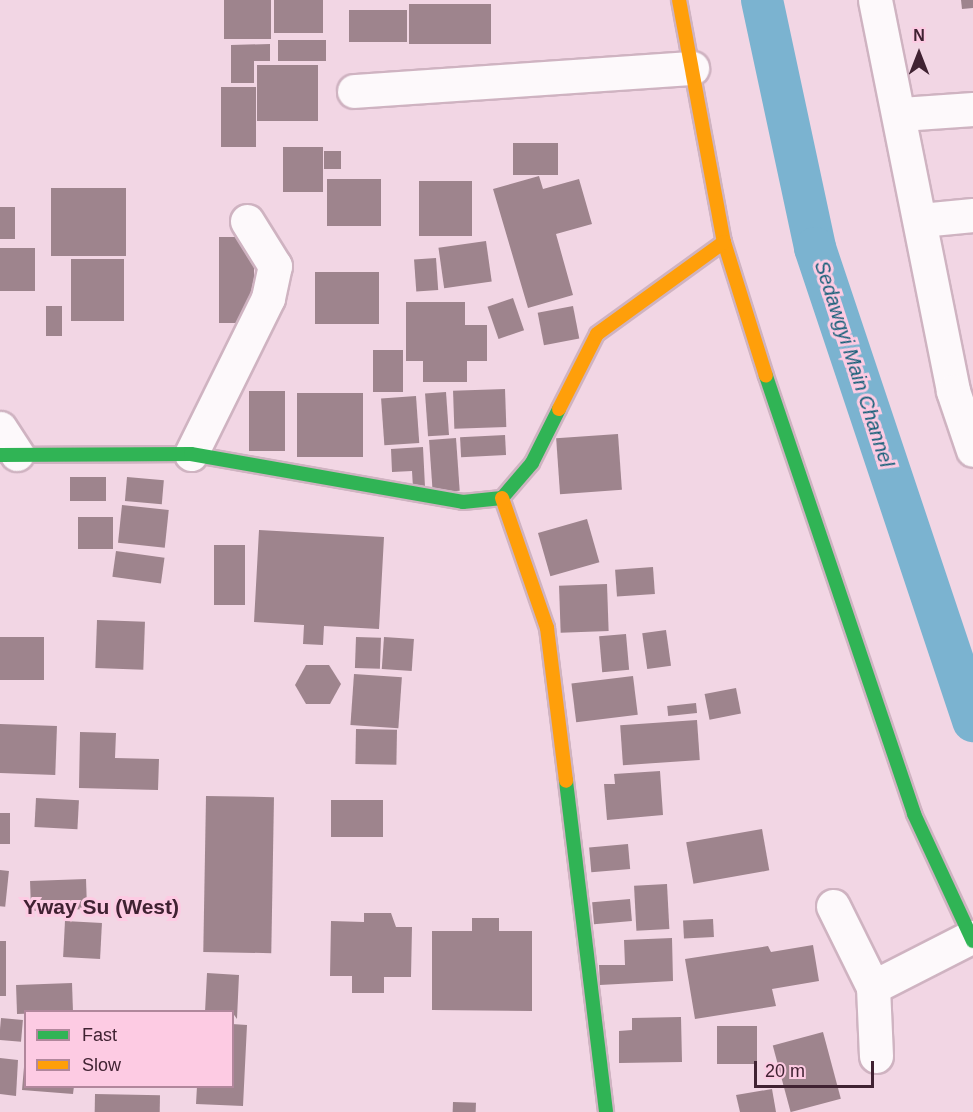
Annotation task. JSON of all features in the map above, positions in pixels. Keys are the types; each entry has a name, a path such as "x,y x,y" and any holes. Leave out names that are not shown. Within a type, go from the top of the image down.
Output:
{"street":[{"path":"679,0 724,242 833,585 914,814 972,939 873,987"},
{"path":"875,0 901,114 953,391 973,450"},
{"path":"354,91 692,68"},
{"path":"901,114 973,109"},
{"path":"921,220 973,215"},
{"path":"191,454 268,298 275,266 247,221"},
{"path":"6,445 191,454 464,502 502,498 532,463 597,334 724,242"},
{"path":"502,498 547,628 606,1112"},
{"path":"833,906 873,987 876,1056"}],"building":[{"path":"224,0 271,0 271,39 224,39"},
{"path":"274,0 323,0 323,33 274,33"},
{"path":"961,0 973,0 973,8 962,9"},
{"path":"409,4 491,4 491,44 409,44"},
{"path":"349,10 407,10 407,42 349,42"},
{"path":"278,40 326,40 326,61 278,61"},
{"path":"270,44 270,61 254,61 254,83 231,83 231,45"},
{"path":"257,65 318,65 318,121 257,121"},
{"path":"221,87 256,87 256,147 221,147"},
{"path":"513,143 558,143 558,175 513,175"},
{"path":"283,147 323,147 323,192 283,192"},
{"path":"324,151 341,151 341,169 324,169"},
{"path":"539,176 543,189 579,179 592,224 556,234 573,295 528,308 493,189"},
{"path":"327,179 381,179 381,226 327,226"},
{"path":"419,181 472,181 472,236 419,236"},
{"path":"51,188 126,188 126,256 51,256"},
{"path":"0,207 15,207 15,239 0,239"},
{"path":"219,237 254,237 254,323 219,323"},
{"path":"486,241 492,282 444,288 438,248"},
{"path":"0,248 35,248 35,291 0,291"},
{"path":"436,258 438,290 416,291 414,260"},
{"path":"71,259 124,259 124,321 71,321"},
{"path":"315,272 379,272 379,324 315,324"},
{"path":"513,298 524,330 499,339 487,307"},
{"path":"406,302 465,302 465,325 487,325 487,361 467,361 467,382 423,382 423,361 406,361"},
{"path":"46,306 62,306 62,336 46,336"},
{"path":"573,306 579,338 544,345 538,313"},
{"path":"373,350 403,350 403,392 373,392"},
{"path":"505,389 506,427 454,429 453,391"},
{"path":"249,391 285,391 285,451 249,451"},
{"path":"446,392 449,435 428,436 425,393"},
{"path":"297,393 363,393 363,457 297,457"},
{"path":"416,396 419,443 384,445 381,398"},
{"path":"618,434 622,490 560,494 556,438"},
{"path":"505,435 506,455 461,457 460,437"},
{"path":"456,438 460,491 433,493 429,440"},
{"path":"423,447 425,487 413,488 412,471 392,472 391,449"},
{"path":"70,477 106,477 106,501 70,501"},
{"path":"127,477 164,480 162,504 125,501"},
{"path":"122,505 169,510 165,548 118,543"},
{"path":"78,517 113,517 113,549 78,549"},
{"path":"587,519 599,562 550,576 538,533"},
{"path":"259,530 384,537 379,629 324,626 323,645 303,644 304,625 254,622"},
{"path":"214,545 245,545 245,605 214,605"},
{"path":"116,551 165,558 161,584 112,577"},
{"path":"653,567 655,594 617,597 615,570"},
{"path":"607,584 609,631 561,633 559,586"},
{"path":"97,620 145,622 143,670 95,668"},
{"path":"666,630 671,666 647,669 642,633"},
{"path":"626,634 629,670 602,672 599,636"},
{"path":"0,637 44,637 44,680 0,680"},
{"path":"356,637 381,638 380,669 355,668"},
{"path":"384,637 414,639 412,671 382,669"},
{"path":"306,665 329,665 341,684 330,704 306,704 295,685"},
{"path":"354,674 402,677 398,728 350,725"},
{"path":"633,676 638,715 576,722 571,684"},
{"path":"736,688 741,714 710,720 705,694"},
{"path":"696,703 697,713 668,716 667,706"},
{"path":"697,720 700,760 623,765 620,725"},
{"path":"0,724 57,726 55,775 0,773"},
{"path":"356,729 397,730 396,765 355,764"},
{"path":"80,732 116,733 115,758 159,759 158,790 79,788"},
{"path":"660,771 663,815 607,820 604,784 615,784 614,774"},
{"path":"206,796 274,797 271,953 203,952"},
{"path":"36,798 79,800 77,829 34,827"},
{"path":"331,800 383,800 383,837 331,837"},
{"path":"0,813 10,813 10,844 0,844"},
{"path":"762,829 769,870 693,884 686,842"},
{"path":"628,844 630,869 591,872 589,847"},
{"path":"0,870 9,871 5,907 0,906"},
{"path":"86,879 87,909 31,911 30,881"},
{"path":"667,884 669,929 636,931 634,886"},
{"path":"630,899 632,921 594,924 592,902"},
{"path":"364,913 391,913 396,927 412,927 411,977 384,977 384,993 352,993 352,976 330,976 331,921 364,922"},
{"path":"472,918 499,918 499,931 532,931 532,1011 432,1010 432,931 472,931"},
{"path":"713,919 714,937 684,939 683,921"},
{"path":"65,921 102,923 100,959 63,957"},
{"path":"672,938 673,981 600,985 599,965 625,965 624,940"},
{"path":"0,941 6,941 6,996 0,996"},
{"path":"813,945 819,981 772,989 776,1006 695,1019 685,959 768,946 771,952"},
{"path":"207,973 239,975 237,1019 234,1010 205,1010"},
{"path":"72,983 73,1010 24,1010 24,1014 17,1014 16,985"},
{"path":"681,1017 682,1062 619,1063 619,1031 632,1030 632,1018"},
{"path":"1,1018 23,1020 21,1042 0,1040"},
{"path":"234,1024 247,1025 243,1106 196,1104 197,1088 234,1088"},
{"path":"717,1026 757,1026 757,1064 717,1064"},
{"path":"823,1032 841,1099 791,1112 773,1045"},
{"path":"0,1058 18,1060 16,1096 0,1094"},
{"path":"24,1067 24,1088 74,1088 73,1094 22,1090"},
{"path":"772,1089 776,1112 740,1112 736,1095"},
{"path":"95,1094 160,1095 160,1112 95,1112"},
{"path":"453,1102 476,1103 476,1112 453,1112"}],"waterway":[{"name":"Sedawgyi Main Channel","path":"762,0 815,248 973,721"}],"traffic: fast":[{"path":"766,376 914,814 973,941"},
{"path":"0,455 191,454 463,502 502,498 532,463 559,409"},
{"path":"566,781 606,1112"}],"traffic: slow":[{"path":"679,0 724,242 766,376"},
{"path":"559,409 597,334 724,242"},
{"path":"502,498 547,628 566,781"}],"district":[{"name":"Yway Su (West)","path":"101,907"}]}
